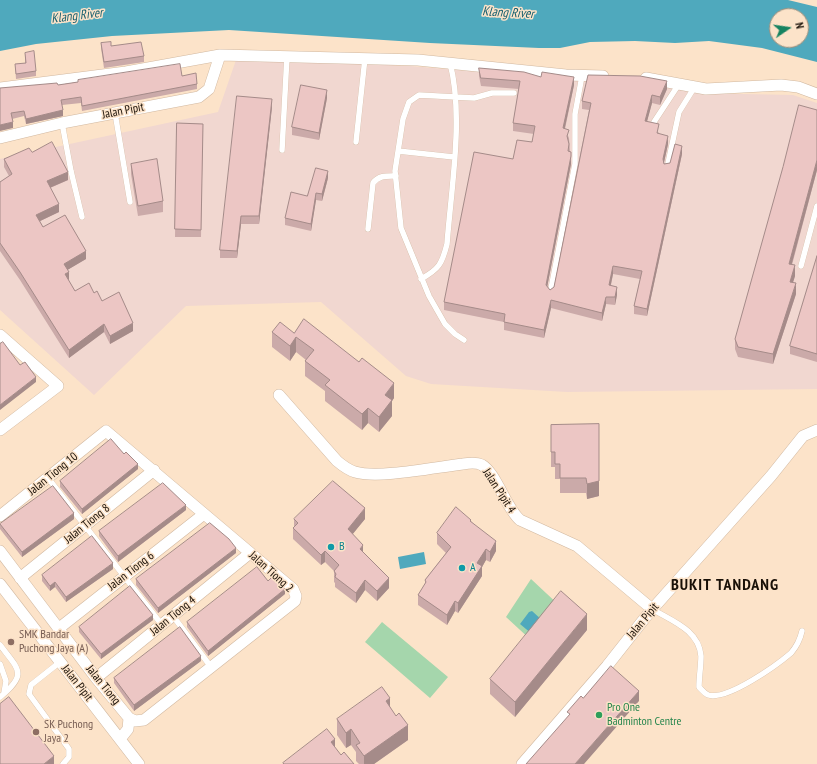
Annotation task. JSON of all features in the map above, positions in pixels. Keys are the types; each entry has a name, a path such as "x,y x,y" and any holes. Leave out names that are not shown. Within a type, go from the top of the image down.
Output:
{"street":[{"path":"0,88 126,72 220,55 366,57 450,62 582,76 613,76"},
{"name":"Jalan Pipit","path":"0,138 62,123 199,97 209,89 220,55"},
{"path":"634,77 662,80 694,88 728,89 745,86 781,85 798,87 817,94"},
{"path":"0,335 58,386 0,430"},
{"name":"Jalan Pipit 4","path":"279,395 337,460 345,468 353,472 375,474 463,464 478,464 483,466 488,470 515,516 520,520 576,546 652,609"},
{"name":"Jalan Pipit","path":"522,764 607,666 652,609 771,476 803,436 817,430"},
{"name":"Jalan Tiong 2","path":"106,431 293,589 296,596 294,600 144,720 132,720"},
{"name":"Jalan Tiong 10","path":"0,516 106,431"},
{"name":"Jalan Tiong 8","path":"20,578 154,470"},
{"name":"Jalan Tiong 6","path":"58,628 204,514"},
{"name":"Jalan Tiong","path":"0,551 96,678 132,720"},
{"name":"Jalan Tiong 4","path":"96,678 250,553"},
{"name":"Jalan Pipit","path":"0,584 139,764"},
{"path":"120,739 128,729 132,720"}],"lane":[{"path":"282,150 287,56"},
{"path":"356,142 366,57"},
{"path":"421,279 436,271 444,258 447,244 454,157 455,97 454,80 450,62"},
{"path":"550,294 576,155 575,114 582,76"},
{"path":"654,122 679,84"},
{"path":"667,168 679,112 694,88"},
{"path":"464,340 455,334 445,324 421,279 401,228 396,176 403,119 409,102 419,95 474,98 492,93 514,93"},
{"path":"115,113 130,202"},
{"path":"62,123 82,217"},
{"path":"398,152 454,157"},
{"path":"368,229 373,183 376,179 382,176 396,176"},
{"path":"801,266 817,206"},
{"path":"48,478 162,625"},
{"path":"652,609 686,629 695,637 701,656 699,687 709,695 715,695 736,688 764,673 792,652 800,641 802,631"},
{"path":"173,616 211,667"},
{"path":"0,645 18,671 16,682 2,695"},
{"path":"60,662 31,685 29,694 69,749 69,757 63,764"},
{"path":"0,664 6,681 2,695"}],"shaded area":[{"path":"236,60 410,66 566,79 640,81 695,93 793,95 817,103 817,389 567,392 431,384 406,376 321,302 186,306 94,395 0,310 0,159 218,112"}],"green space":[{"path":"531,579 561,607 532,641 506,617"},
{"path":"382,622 448,677 430,698 365,642"}],"water":[{"name":"Klang River","path":"0,0 788,0 817,7 817,62 762,48 709,41 675,43 635,41 590,42 560,48 539,48 430,43 229,30 112,36 36,44 0,51"},
{"path":"424,552 426,564 400,569 398,557"},
{"path":"532,611 543,621 532,634 520,624 529,612"}],"building":[{"path":"111,42 111,46 141,42 144,56 104,62 101,43"},
{"path":"34,51 36,71 16,74 15,64 26,63 25,53"},
{"path":"180,64 182,76 196,73 197,84 82,106 81,97 61,100 63,110 26,119 24,111 11,113 13,122 0,125 0,88 57,83 58,85 78,82 78,80"},
{"path":"479,68 524,72 541,77 542,72 574,77 563,128 569,130 567,136 569,144 568,151 571,152 571,156 546,285 550,290 554,287 591,103 582,101 588,75 640,76 667,81 660,97 652,95 645,121 659,124 657,133 668,136 663,159 664,164 670,163 675,144 682,146 647,309 634,306 642,271 613,266 609,285 617,287 615,297 606,297 602,313 551,300 544,330 504,322 505,314 444,302 474,152 513,159 517,140 532,142 535,126 513,123 520,81 481,78"},
{"path":"301,85 327,90 319,133 292,127"},
{"path":"237,96 272,99 259,216 241,216 237,251 220,250"},
{"path":"799,105 817,110 817,160 789,264 795,265 790,282 796,283 773,354 738,347 735,339"},
{"path":"177,123 203,124 201,230 175,229"},
{"path":"52,142 68,172 47,181 59,204 36,215 43,227 65,215 86,251 64,264 69,272 65,274 75,291 89,283 94,293 97,291 102,301 119,292 133,323 110,336 104,324 69,350 0,243 0,182 12,174 4,159 29,148 32,152"},
{"path":"157,159 163,201 138,206 131,164"},
{"path":"316,168 328,171 322,194 316,193 311,224 285,218 291,192 307,196"},
{"path":"817,256 817,354 790,346"},
{"path":"304,319 359,362 362,358 394,383 385,395 392,400 379,417 368,408 362,414 325,385 330,380 305,361 314,350 296,337 290,346 272,332 280,322 294,333"},
{"path":"3,342 20,365 25,362 36,377 0,405 0,344"},
{"path":"599,424 599,481 587,484 586,478 560,478 560,464 555,464 555,452 551,452 551,425"},
{"path":"111,439 124,454 126,452 138,464 82,509 60,481"},
{"name":"B","path":"333,481 365,508 348,529 363,545 360,549 389,578 377,591 365,580 356,593 335,577 336,574 334,571 339,565 325,551 321,555 293,528 298,523 294,519"},
{"path":"163,483 186,505 118,556 99,531"},
{"path":"53,486 74,513 22,552 0,524"},
{"name":"A","path":"456,507 471,520 470,521 496,541 490,552 486,549 477,563 482,566 458,603 455,601 447,615 418,595 426,582 425,580 451,547 437,533"},
{"path":"210,523 229,539 236,548 158,608 136,579"},
{"path":"92,536 113,563 66,597 55,582 50,586 42,575"},
{"path":"257,567 268,581 273,576 285,589 208,651 187,622"},
{"path":"130,586 153,615 101,654 79,627"},
{"path":"561,591 587,614 515,702 490,679"},
{"path":"180,627 201,656 134,705 114,678"},
{"name":"Pro One Badminton Centre","path":"611,666 639,691 575,764 526,764 570,714 567,712 581,696 583,698"},
{"path":"382,687 390,698 386,701 396,716 399,713 408,725 364,756 356,745 360,743 351,729 346,733 337,719"},
{"path":"9,697 54,756 44,764 0,764 0,704"},
{"path":"327,729 335,739 331,742 341,755 344,752 354,764 283,763"}],"place":[{"name":"B","path":"331,547"},
{"name":"A","path":"462,568"},
{"name":"SMK Bandar Puchong Jaya (A)","path":"11,642"},
{"name":"Pro One Badminton Centre","path":"599,715"},
{"name":"SK Puchong Jaya 2","path":"36,732"}],"district":[{"name":"BUKIT TANDANG","path":"725,585"}]}
